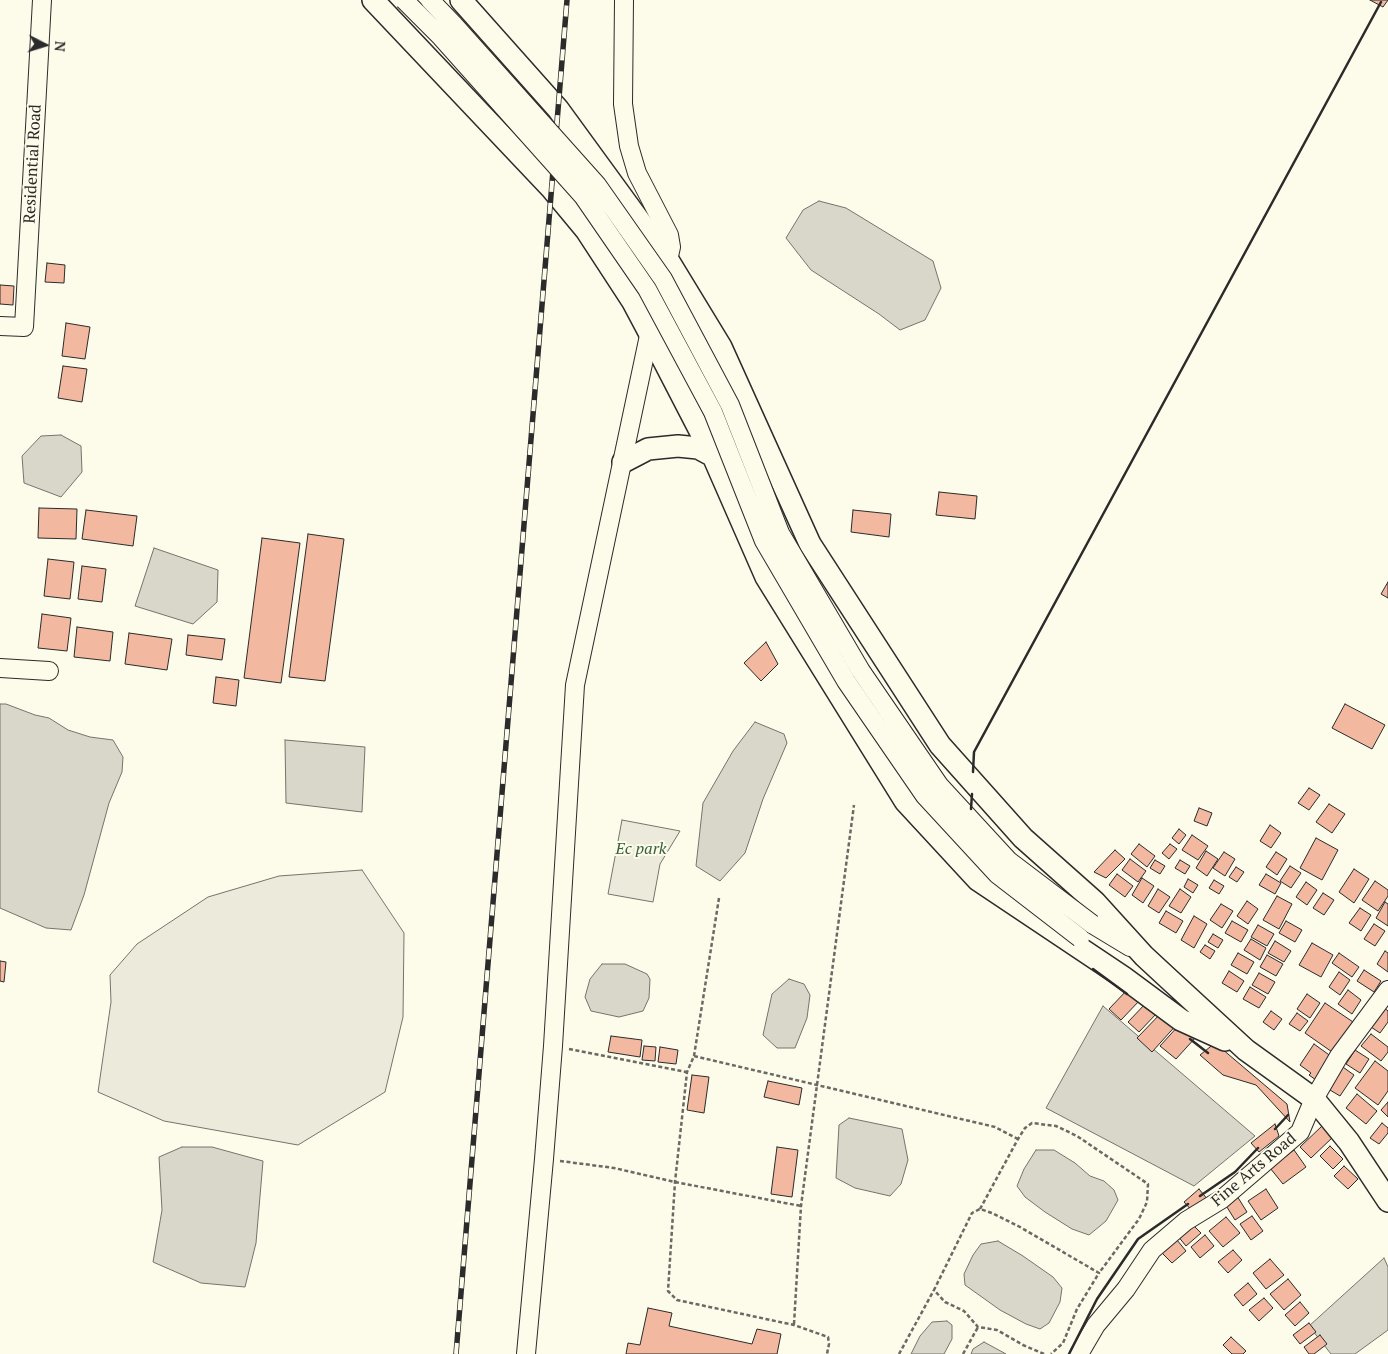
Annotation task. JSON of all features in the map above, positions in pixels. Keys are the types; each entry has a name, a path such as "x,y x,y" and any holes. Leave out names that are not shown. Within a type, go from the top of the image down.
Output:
{"main road":[{"path":"373,0 552,189 586,230 633,302 650,334 713,456 766,577 906,801 978,880 1123,977 1181,1020 1246,1050"},
{"path":"461,0 558,109 668,260 721,346 810,544 940,745 1023,838 1095,902 1144,956 1246,1050 1314,1099 1349,1142 1388,1201"},
{"path":"623,462 648,449 678,446 698,448 713,456"}],"street":[{"name":"Residential Road","path":"0,326 24,328 42,0"},
{"path":"404,0 441,37 582,196 647,289 713,412 764,541 846,681 925,796 997,874 1080,938 1123,977"},
{"path":"430,0 597,185 663,279 730,404 780,533 861,671 939,785 1009,860 1092,924 1144,956"},
{"path":"526,1354 553,1046 574,685 650,334 671,248 669,235 637,173 629,146 623,104 624,0"},
{"path":"0,668 50,671"},
{"name":"Fine Arts Road","path":"1079,1354 1096,1325 1126,1289 1152,1250 1186,1221 1222,1199 1300,1132 1314,1099 1339,1056 1388,990"}],"path":[{"path":"794,1325 801,1206 854,805"},
{"path":"719,898 694,1056 687,1072 675,1182 668,1291 677,1300 794,1325 828,1337 830,1344 828,1354"},
{"path":"553,1046 687,1072"},
{"path":"694,1056 995,1127 1018,1139"},
{"path":"899,1354 934,1290 972,1213 980,1209 1018,1139 1032,1123 1056,1126 1077,1136 1148,1184 1147,1202 1139,1219 1099,1273 1077,1309 1063,1343 1051,1354"},
{"path":"544,1159 614,1168 675,1182 801,1206"},
{"path":"980,1209 1020,1227 1099,1273"},
{"path":"934,1290 945,1302 964,1311 978,1328 997,1330 1023,1345 1044,1354"},
{"path":"963,1354 978,1328"}],"green space":[{"name":"Ec park","path":"622,820 680,831 660,864 653,902 608,894"},
{"path":"362,870 404,933 403,1017 385,1092 298,1145 164,1121 98,1092 111,1002 110,975 137,944 208,897 279,876"}],"shaded area":[{"path":"819,201 846,208 933,261 941,288 925,320 900,330 879,314 811,270 786,238 803,210"},
{"path":"61,435 81,446 82,472 61,497 24,483 22,456 41,436"},
{"path":"154,548 218,570 217,602 193,624 135,606"},
{"path":"0,704 6,704 49,718 68,730 90,737 113,740 123,757 122,772 109,803 84,895 71,930 46,928 0,908"},
{"path":"755,722 784,734 787,743 763,799 745,853 720,881 696,866 703,803 733,751"},
{"path":"285,740 365,747 362,812 286,803"},
{"path":"602,964 625,964 647,974 650,979 649,998 643,1011 619,1017 591,1011 585,997 590,979"},
{"path":"789,979 804,984 810,995 807,1018 795,1048 777,1048 763,1035 772,994"},
{"path":"1103,1006 1255,1136 1194,1186 1046,1108"},
{"path":"849,1118 902,1129 908,1160 901,1184 890,1196 855,1188 836,1178 839,1125"},
{"path":"182,1147 212,1147 263,1161 256,1243 245,1287 201,1283 153,1262 162,1210 159,1157"},
{"path":"1036,1150 1054,1150 1075,1163 1090,1176 1104,1181 1114,1190 1118,1200 1106,1221 1089,1235 1072,1229 1045,1212 1025,1197 1017,1186 1024,1169"},
{"path":"998,1241 1053,1277 1062,1288 1060,1302 1049,1323 1040,1329 1000,1310 965,1285 964,1274 973,1255 981,1244"},
{"path":"1384,1258 1388,1267 1388,1330 1355,1354 1331,1354 1309,1326"},
{"path":"947,1321 952,1325 952,1339 944,1354 911,1354 920,1336 932,1322"},
{"path":"984,1342 1006,1354 971,1354 973,1349"}],"building":[{"path":"1370,0 1388,0 1383,7"},
{"path":"47,263 65,265 64,283 45,282"},
{"path":"0,285 14,286 13,305 0,304"},
{"path":"66,323 90,327 85,359 62,356"},
{"path":"63,366 87,369 82,402 58,398"},
{"path":"939,492 977,496 975,519 936,515"},
{"path":"39,508 77,509 76,539 38,538"},
{"path":"86,510 137,516 133,546 82,539"},
{"path":"853,510 891,514 889,537 851,532"},
{"path":"308,534 344,539 325,681 289,677"},
{"path":"262,538 300,543 281,683 244,678"},
{"path":"48,559 74,562 70,599 44,596"},
{"path":"82,566 106,569 102,602 78,599"},
{"path":"1388,582 1388,598 1381,594"},
{"path":"42,614 71,618 67,651 38,648"},
{"path":"77,627 113,632 110,661 74,657"},
{"path":"129,633 172,639 167,670 125,664"},
{"path":"188,635 225,639 222,660 186,655"},
{"path":"766,642 778,664 761,681 744,663"},
{"path":"216,677 239,680 236,706 213,703"},
{"path":"1345,704 1385,725 1372,749 1332,728"},
{"path":"1309,788 1320,795 1309,810 1298,803"},
{"path":"1329,804 1345,814 1332,833 1316,822"},
{"path":"1199,808 1212,813 1207,826 1194,821"},
{"path":"1270,825 1281,833 1271,848 1260,841"},
{"path":"1179,829 1186,835 1179,844 1172,838"},
{"path":"1192,835 1208,846 1198,860 1182,850"},
{"path":"1316,838 1338,850 1322,880 1300,868"},
{"path":"1139,844 1155,856 1147,867 1131,854"},
{"path":"1170,844 1177,849 1169,859 1162,853"},
{"path":"1115,850 1125,859 1106,878 1094,872"},
{"path":"1206,851 1218,859 1207,876 1196,868"},
{"path":"1224,852 1235,859 1225,876 1213,868"},
{"path":"1276,852 1287,859 1277,875 1266,867"},
{"path":"1130,859 1146,871 1138,882 1122,870"},
{"path":"1155,860 1165,866 1160,874 1150,868"},
{"path":"1180,860 1190,866 1185,874 1175,868"},
{"path":"1290,866 1301,873 1291,888 1280,881"},
{"path":"1236,867 1244,872 1237,882 1229,877"},
{"path":"1354,869 1369,879 1354,903 1339,892"},
{"path":"1117,874 1133,886 1125,897 1109,885"},
{"path":"1266,874 1281,883 1275,894 1259,885"},
{"path":"1142,878 1154,886 1143,903 1132,895"},
{"path":"1188,879 1198,885 1193,893 1184,887"},
{"path":"1214,880 1224,886 1219,894 1209,888"},
{"path":"1375,881 1388,890 1388,896 1378,911 1362,900"},
{"path":"1306,882 1317,890 1307,905 1296,897"},
{"path":"1158,889 1170,897 1159,913 1148,906"},
{"path":"1180,889 1191,897 1181,913 1169,906"},
{"path":"1323,893 1334,900 1324,915 1313,908"},
{"path":"1277,896 1292,904 1279,929 1263,920"},
{"path":"1247,901 1258,909 1248,924 1237,916"},
{"path":"1385,902 1388,904 1388,926 1376,918"},
{"path":"1221,904 1233,911 1222,928 1210,920"},
{"path":"1360,908 1371,915 1361,931 1349,923"},
{"path":"1166,911 1183,921 1176,933 1159,923"},
{"path":"1194,916 1207,924 1194,948 1181,940"},
{"path":"1232,921 1248,930 1241,942 1225,933"},
{"path":"1286,921 1302,930 1295,942 1279,933"},
{"path":"1374,924 1385,931 1375,946 1364,939"},
{"path":"1258,925 1274,934 1267,946 1251,937"},
{"path":"1213,934 1223,940 1218,948 1208,942"},
{"path":"1251,939 1266,948 1260,960 1244,950"},
{"path":"1275,941 1291,951 1284,962 1268,953"},
{"path":"1312,943 1333,955 1321,977 1299,965"},
{"path":"1205,945 1215,951 1210,959 1200,952"},
{"path":"1385,951 1388,953 1388,972 1377,964"},
{"path":"1238,953 1254,962 1247,974 1231,965"},
{"path":"1339,953 1359,967 1352,977 1332,963"},
{"path":"1267,955 1283,964 1276,976 1260,967"},
{"path":"0,961 6,962 4,982 0,981"},
{"path":"1364,970 1381,981 1374,992 1357,981"},
{"path":"1229,971 1244,981 1237,992 1222,983"},
{"path":"1339,972 1350,980 1340,995 1329,987"},
{"path":"1259,973 1275,982 1268,994 1252,985"},
{"path":"1250,987 1266,997 1259,1008 1243,999"},
{"path":"1128,989 1140,1000 1121,1020 1109,1009"},
{"path":"1348,990 1361,1000 1352,1014 1338,1004"},
{"path":"1307,994 1320,1003 1310,1018 1297,1009"},
{"path":"1146,1003 1157,1013 1139,1032 1128,1022"},
{"path":"1325,1003 1356,1024 1335,1054 1305,1033"},
{"path":"1382,1006 1388,1011 1388,1022 1380,1033 1368,1025"},
{"path":"1165,1009 1179,1022 1152,1052 1137,1038"},
{"path":"1271,1011 1282,1019 1274,1030 1263,1022"},
{"path":"1297,1013 1308,1021 1300,1031 1289,1024"},
{"path":"1180,1024 1196,1037 1176,1059 1160,1046"},
{"path":"1371,1034 1388,1047 1388,1052 1381,1061 1361,1046"},
{"path":"611,1036 642,1040 640,1057 608,1052"},
{"path":"1215,1043 1287,1104 1290,1122 1256,1085 1223,1075 1200,1055"},
{"path":"1314,1044 1332,1057 1316,1080 1309,1075 1311,1073 1300,1065"},
{"path":"644,1046 656,1047 655,1061 642,1060"},
{"path":"660,1047 678,1050 676,1064 658,1062"},
{"path":"1355,1050 1369,1059 1360,1073 1346,1064"},
{"path":"1375,1061 1388,1071 1388,1091 1378,1105 1355,1088"},
{"path":"1340,1065 1354,1075 1340,1096 1325,1087"},
{"path":"692,1075 709,1077 704,1113 687,1110"},
{"path":"768,1081 802,1088 799,1105 764,1097"},
{"path":"1357,1094 1377,1111 1366,1124 1346,1108"},
{"path":"1388,1102 1388,1117 1381,1110"},
{"path":"1382,1123 1388,1128 1388,1133 1379,1144 1370,1138"},
{"path":"1275,1124 1279,1136 1259,1152 1251,1143"},
{"path":"1322,1126 1333,1137 1311,1158 1300,1147"},
{"path":"1330,1146 1343,1159 1333,1169 1320,1156"},
{"path":"777,1147 798,1150 792,1197 771,1194"},
{"path":"1294,1150 1306,1167 1283,1184 1270,1168"},
{"path":"1344,1166 1358,1179 1348,1189 1334,1176"},
{"path":"1199,1189 1208,1200 1194,1213 1184,1202"},
{"path":"1266,1189 1278,1208 1261,1220 1248,1201"},
{"path":"1237,1196 1247,1212 1235,1220 1225,1204"},
{"path":"1252,1216 1263,1231 1251,1240 1240,1224"},
{"path":"1226,1217 1240,1233 1223,1247 1209,1231"},
{"path":"1191,1223 1201,1233 1186,1246 1177,1235"},
{"path":"1205,1235 1214,1246 1200,1258 1191,1247"},
{"path":"1177,1240 1186,1251 1172,1263 1162,1253"},
{"path":"1233,1250 1242,1260 1228,1273 1218,1262"},
{"path":"1270,1259 1284,1275 1266,1289 1253,1273"},
{"path":"1288,1279 1301,1295 1284,1310 1270,1294"},
{"path":"1248,1283 1257,1294 1243,1306 1234,1295"},
{"path":"1264,1298 1273,1308 1259,1321 1249,1310"},
{"path":"1300,1302 1309,1313 1295,1326 1285,1315"},
{"path":"648,1308 672,1313 669,1326 752,1344 757,1329 781,1334 777,1354 626,1354 628,1343 640,1345"},
{"path":"1309,1323 1316,1332 1300,1344 1293,1335"},
{"path":"1320,1335 1327,1344 1314,1354 1309,1354 1304,1347"},
{"path":"1231,1337 1246,1351 1243,1354 1232,1354 1223,1345"}],"railway":[{"path":"456,1354 567,0"}],"wall":[{"path":"973,772 974,752 1381,2"},
{"path":"971,809 972,794"},
{"path":"1093,969 1127,994"},
{"path":"1190,1039 1208,1053"},
{"path":"1275,1129 1288,1115"},
{"path":"1200,1196 1235,1172 1258,1148"},
{"path":"1069,1354 1097,1299 1138,1239 1188,1204"}]}
